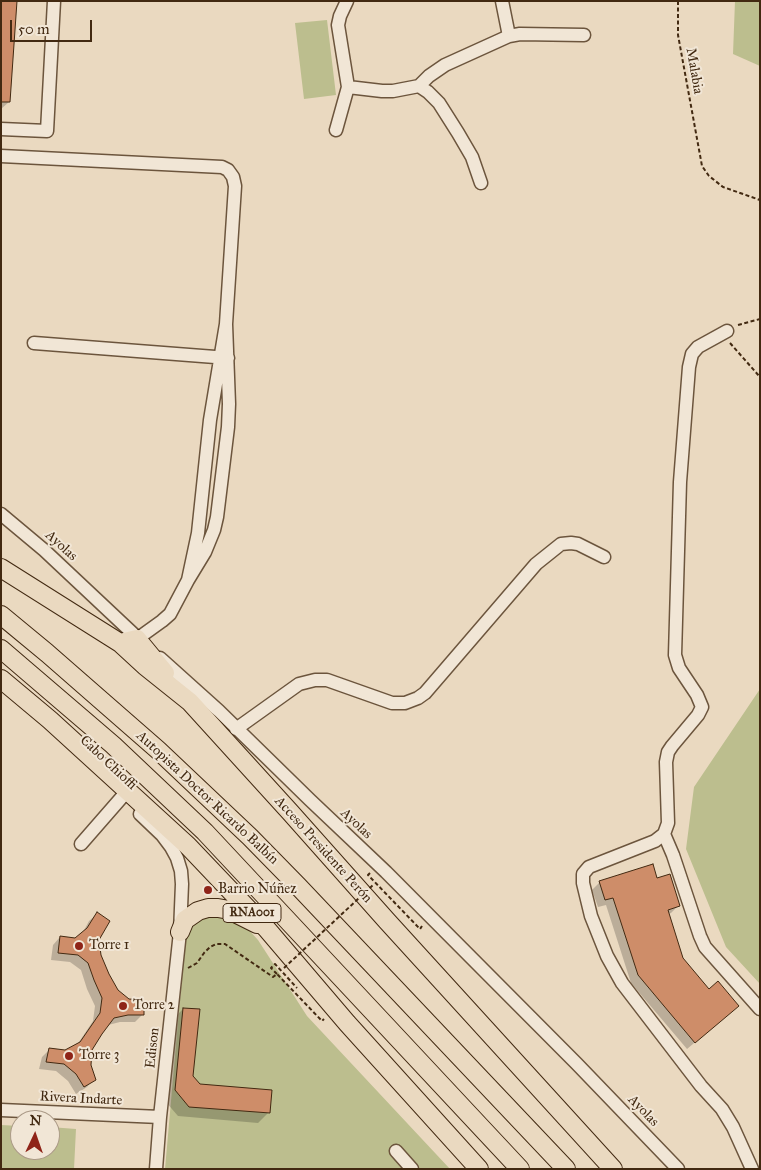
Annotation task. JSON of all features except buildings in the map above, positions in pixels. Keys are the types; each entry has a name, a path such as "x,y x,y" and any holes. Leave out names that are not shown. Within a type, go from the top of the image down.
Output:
{"highway":[{"name":"Acceso Presidente Perón","path":"1,568 120,643 144,666 190,702 612,1169"},
{"name":"Autopista Doctor Ricardo Balbín","path":"1,615 158,750 250,837 566,1169"},
{"path":"120,643 138,639 190,702"},
{"name":"Autopista Doctor Ricardo Balbín","path":"1,649 113,745 205,832 520,1169"},
{"name":"RNA001","path":"1,680 50,720 188,846 266,928 347,1022 479,1169"},
{"path":"180,932 184,920 198,911 208,908 229,910 266,928"}],"street":[{"path":"1,129 47,131 54,1"},
{"path":"336,130 348,87 338,25 347,1"},
{"path":"502,1 509,36"},
{"path":"348,87 393,91 419,86 445,65 509,36 520,34 584,34"},
{"path":"419,86 440,103 472,157 480,183"},
{"path":"1,156 222,167 228,170 233,177 235,186 224,357 210,420 198,533 188,580"},
{"path":"727,331 698,347 692,354 689,367 680,482 675,655 679,668 697,695 702,707 698,715 668,752 666,762 668,824 664,834 655,841 589,867 583,874 583,883 591,916 607,956 622,983 701,1086 722,1109 733,1127 752,1169"},
{"path":"34,343 224,357"},
{"path":"138,639 170,614 205,552 214,530 228,427 229,404 224,357"},
{"name":"Ayolas","path":"1,514 44,550 138,639 188,683 406,892 577,1064 678,1169"},
{"path":"236,729 299,684 315,680 327,680 392,703 406,703 418,698 425,693 536,564 561,544 578,544 604,557"},
{"name":"Cabo Chioffi","path":"1,688 29,711 162,835 174,852 181,871"},
{"path":"81,844 122,797"},
{"path":"664,834 700,936 706,947 760,1009"},
{"name":"Edison","path":"156,1169 180,932 181,871"},
{"name":"Rivera Indarte","path":"1,1110 160,1117"},
{"path":"396,1151 412,1169"},
{"path":"757,1169 760,1166"}],"path":[{"name":"Malabia","path":"678,1 678,35 702,166 709,176 723,187 760,200"},
{"path":"760,319 739,324 727,331 728,340 760,377"},
{"path":"284,968 373,885"},
{"path":"176,969 185,970 197,963 210,947 216,944 225,944 273,977 277,974"},
{"path":"300,991 275,964 271,968 322,1021 325,1018"}],"green space":[{"path":"735,1 760,1 760,66 733,54"},
{"path":"327,20 336,95 304,99 295,23"},
{"path":"760,689 760,984 726,947 686,849 694,787"},
{"path":"213,915 222,916 247,928 258,940 307,1016 450,1169 165,1169 182,976 183,939 189,927 202,918"},
{"path":"1,1125 10,1125 10,1160 60,1160 60,1128 76,1129 74,1169 1,1169"}],"place":[{"name":"Barrio Núñez","path":"208,890"},
{"name":"Torre 1","path":"79,946"},
{"name":"Torre 2","path":"123,1006"},
{"name":"Torre 3","path":"69,1056"}]}
